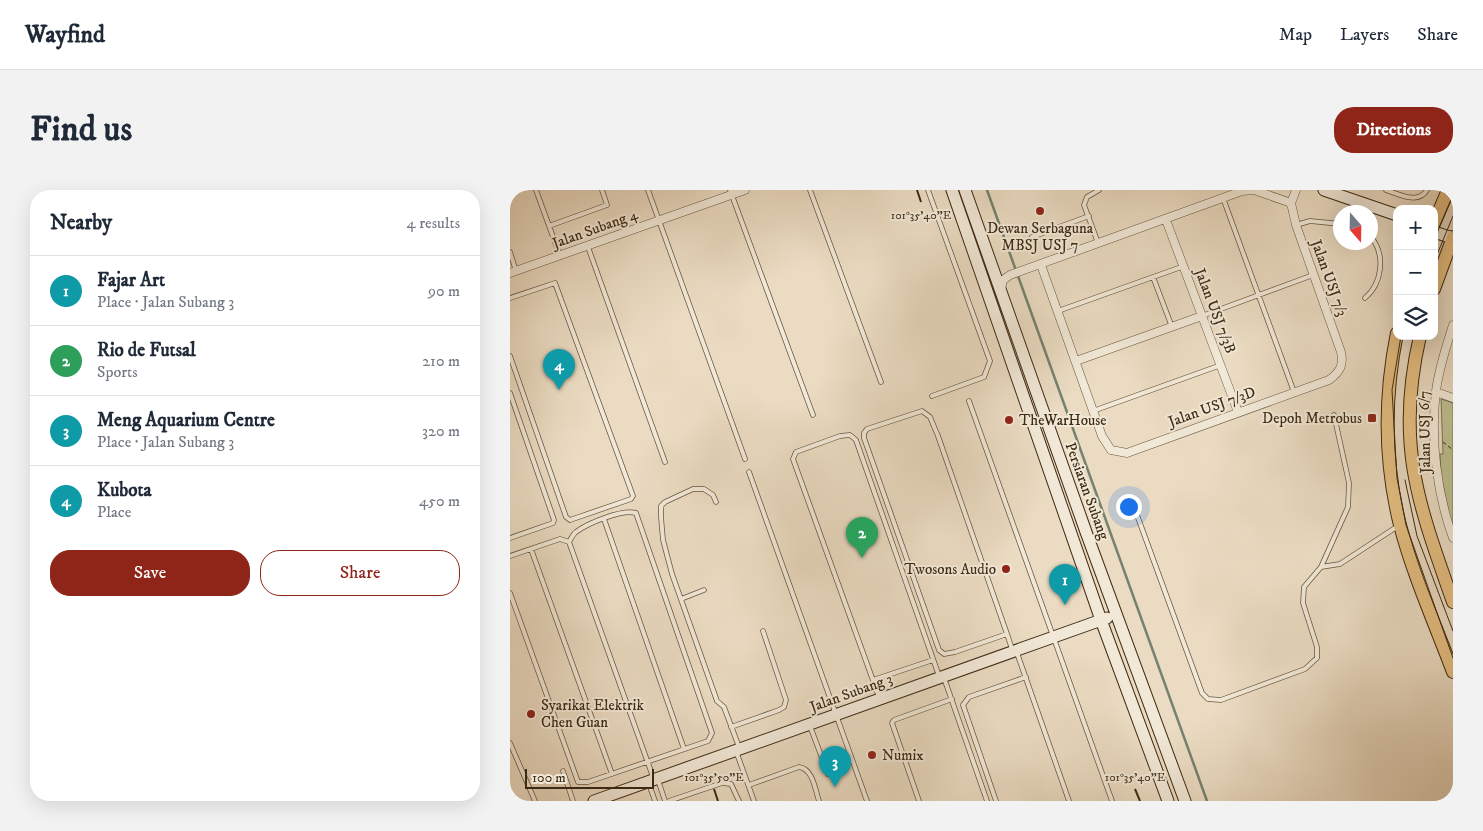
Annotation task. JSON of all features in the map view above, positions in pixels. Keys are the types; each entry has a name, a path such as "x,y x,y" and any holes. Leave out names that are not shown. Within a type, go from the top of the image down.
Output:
{"main road":[{"path":"1438,212 1448,190"},
{"path":"1438,278 1453,237"},
{"path":"1396,340 1389,376 1386,425 1388,455 1400,525 1453,672"},
{"path":"1419,340 1410,386 1409,432 1412,464 1422,513 1453,602"}],"street":[{"name":"Jalan Subang 4","path":"513,272 658,221 730,192 745,190"},
{"name":"Persiaran Subang","path":"952,190 1101,620 1168,801"},
{"name":"Persiaran Subang","path":"965,190 1000,293 1185,801"},
{"path":"1000,293 1003,280 1010,275 1242,191 1254,190 1291,203 1296,190"},
{"path":"1324,190 1393,214"},
{"name":"Jalan USJ 7/3","path":"1291,203 1296,225 1341,352 1343,361 1336,375"},
{"name":"Jalan USJ 7/3B","path":"1166,220 1238,412"},
{"path":"1438,233 1453,237"},
{"path":"989,258 996,270 1010,275"},
{"path":"1041,265 1093,411"},
{"path":"1076,362 1202,316"},
{"name":"Jalan USJ 6/7","path":"1453,325 1442,358 1436,392 1437,465 1453,538"},
{"name":"Jalan USJ 7/3D","path":"1093,411 1102,436 1110,450 1127,452 1329,380 1336,375"},
{"path":"1436,392 1453,398"},
{"name":"Jalan Subang 3","path":"594,801 1118,614"}],"lane":[{"path":"536,190 560,256"},
{"path":"549,226 607,205 602,190"},
{"path":"648,190 744,459"},
{"path":"810,190 881,382"},
{"path":"928,190 990,361 984,377 932,396"},
{"path":"1098,244 1084,205 1087,197 1099,190"},
{"path":"1386,190 1416,198 1427,190"},
{"path":"730,192 813,415"},
{"path":"1222,198 1294,392"},
{"path":"1032,237 1088,216"},
{"path":"1296,225 1310,221 1333,223"},
{"path":"588,246 665,462"},
{"path":"1365,298 1372,292 1380,277 1379,254 1377,250"},
{"path":"510,252 513,272"},
{"path":"1058,311 1184,266"},
{"path":"1202,316 1313,275"},
{"path":"1153,277 1172,327"},
{"path":"510,298 555,283 633,496 631,499 570,520 566,517 510,356"},
{"path":"1093,411 1221,365"},
{"path":"510,393 554,520 553,523 510,538"},
{"path":"969,401 1112,801"},
{"path":"1007,634 955,652 944,654 939,650 864,438 864,433 867,429 922,411 930,417 1007,634 1026,677 1070,801"},
{"path":"1137,515 1197,684 1208,699 1221,700 1305,669 1317,658 1317,647 1302,603 1304,587 1321,567 1348,507 1349,483 1334,415"},
{"path":"879,699 793,459 796,452 840,436 850,435 856,440 933,660 952,698 987,801"},
{"path":"749,472 867,801"},
{"path":"716,502 713,495 704,489 692,489 664,502 661,506 663,540 681,599 718,701 724,707 731,727 754,801"},
{"path":"510,593 578,782 588,782 708,741 712,733 636,512 626,511 604,519 575,532 569,542"},
{"path":"604,519 684,749"},
{"path":"1321,567 1340,564 1400,525"},
{"path":"510,556 560,539 569,542"},
{"path":"569,542 648,761 653,780 655,801"},
{"path":"531,549 612,774"},
{"path":"681,599 704,590"},
{"path":"731,727 784,707 786,700 763,630"},
{"path":"873,680 933,660"},
{"path":"996,801 963,706 969,697 1026,677"},
{"path":"919,801 892,723 894,720 952,698"},
{"path":"810,724 828,774"},
{"path":"510,743 535,801"},
{"path":"749,785 804,768 809,771 819,801"},
{"path":"564,771 573,801"},
{"path":"653,780 667,801 722,783 731,784 738,801"}],"path":[{"path":"1442,441 1453,450"}],"green space":[{"path":"1441,399 1453,403 1453,525 1451,525 1441,474 1440,454 1443,454"}],"waterway":[{"path":"987,190 1207,801"}],"tram line":[{"path":"1438,231 1453,196"},
{"path":"1438,252 1453,216"},
{"path":"1400,340 1392,390 1397,478 1406,525 1453,658"},
{"path":"1405,480 1417,536 1453,631"}],"place":[{"name":"Dewan Serbaguna MBSJ USJ 7","path":"1040,211"},
{"name":"Kubota","path":"559,390"},
{"name":"Depoh Metrobus","path":"1372,418"},
{"name":"TheWarHouse","path":"1009,420"},
{"name":"Rio de Futsal","path":"862,558"},
{"name":"Twosons Audio","path":"1006,569"},
{"name":"Fajar Art","path":"1065,605"},
{"name":"Syarikat Elektrik Chen Guan","path":"531,714"},
{"name":"Numix","path":"872,755"},
{"name":"Meng Aquarium Centre","path":"835,787"}]}
